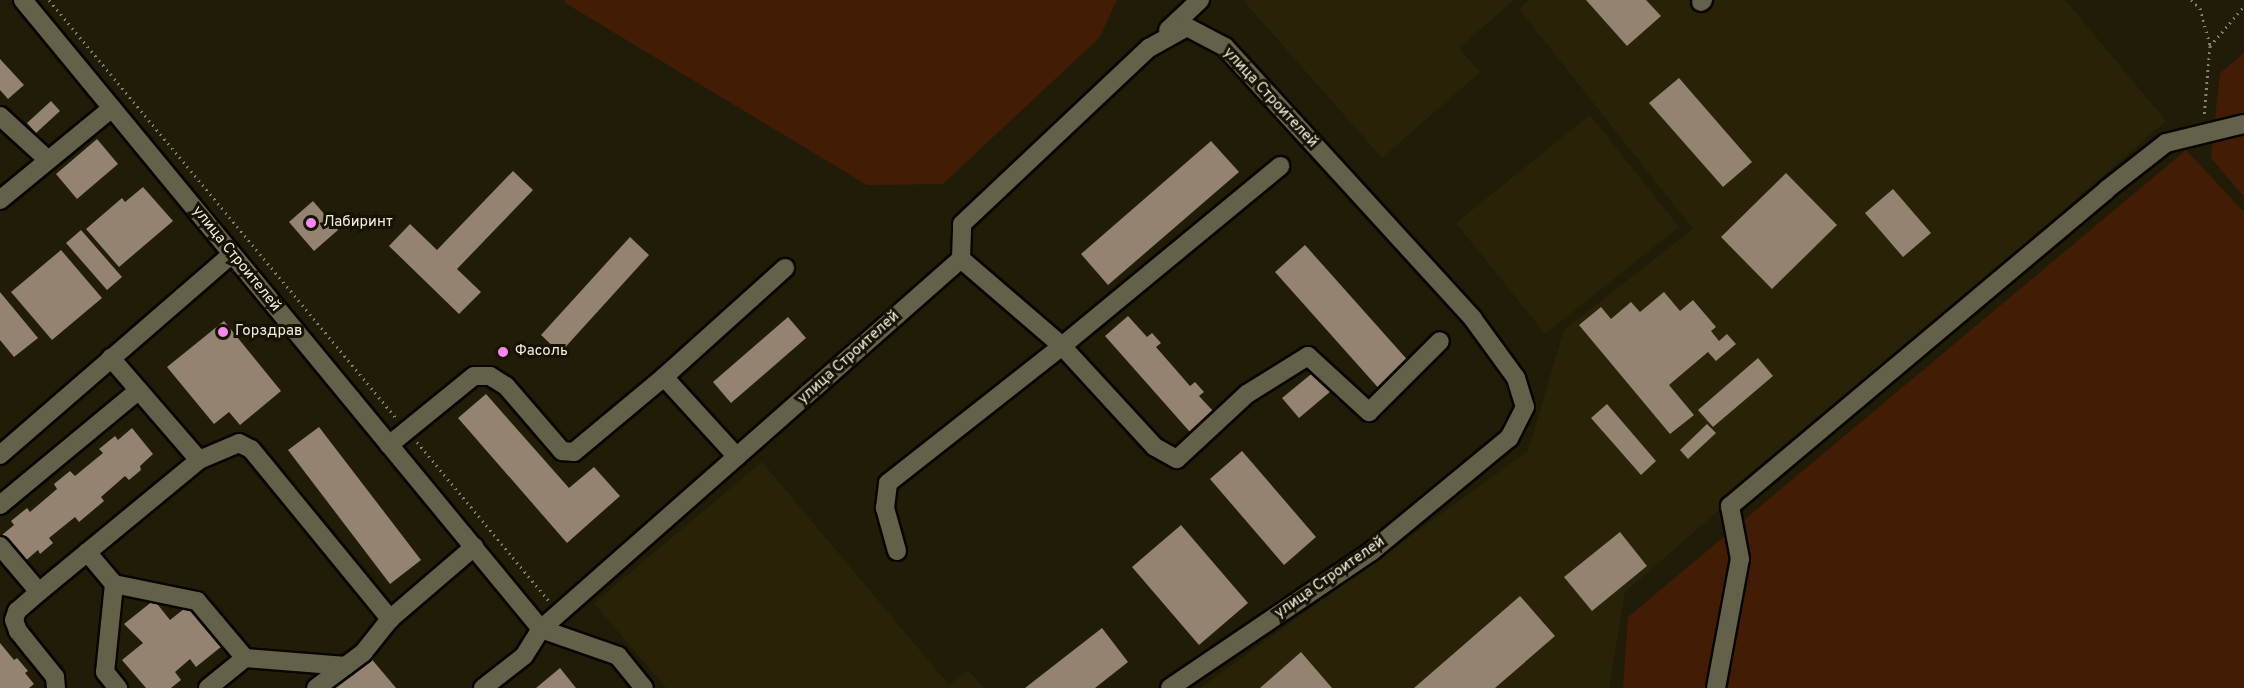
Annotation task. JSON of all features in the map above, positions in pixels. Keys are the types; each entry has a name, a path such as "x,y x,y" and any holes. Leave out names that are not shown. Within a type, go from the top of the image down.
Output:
{"street":[{"name":"улица Строителей","path":"23,0 541,629 961,259 962,224 1149,48 1187,27 1225,47 1473,319 1516,378 1526,407 1509,438 1372,551 1170,688"},
{"path":"1149,48 1200,0"},
{"path":"0,200 112,108"},
{"path":"0,116 48,160"},
{"path":"1716,688 1740,559 1730,506 2106,190 2166,143 2244,124"},
{"path":"897,551 885,508 888,483 1062,346 1280,166"},
{"path":"0,455 232,254"},
{"path":"961,259 1062,346 1155,447 1177,459 1247,394 1308,356 1369,412 1440,341"},
{"path":"389,445 474,376 490,376 506,386 562,451 574,452 664,377 785,268"},
{"path":"111,358 199,460"},
{"path":"664,377 737,457"},
{"path":"0,505 139,390"},
{"path":"56,688 55,677 18,631 14,620 17,611 199,460 239,443 251,448 390,619"},
{"path":"0,546 39,592"},
{"path":"316,688 363,653 390,619 474,547"},
{"path":"87,552 114,584 197,601 245,658"},
{"path":"114,584 105,672 118,688"},
{"path":"483,688 524,656 541,629 618,656 644,688"},
{"path":"208,688 245,658 346,666"}],"path":[{"path":"50,0 401,423"},
{"path":"2191,0 2200,8 2210,46 2202,135"},
{"path":"2210,46 2244,6"},
{"path":"416,441 560,614"}],"shaded area":[{"path":"565,0 1117,0 1099,38 943,184 867,185 565,3"},
{"path":"1243,0 1514,0 1459,48 1480,72 1382,158"},
{"path":"1529,0 2065,0 2166,121 1625,592 1609,688 1200,688 1528,451 1564,330 1693,229 1519,9"},
{"path":"2244,53 2244,197 2211,158 2220,73"},
{"path":"1590,115 1679,227 1545,334 1456,223"},
{"path":"2186,150 2244,212 2244,688 1623,688 1628,617"},
{"path":"762,462 949,685 968,670 984,688 666,688 594,603"}],"building":[{"path":"1586,0 1646,0 1661,16 1627,46"},
{"path":"0,59 24,85 8,99 0,90"},
{"path":"1679,78 1752,162 1723,187 1649,103"},
{"path":"51,101 60,111 36,133 27,123"},
{"path":"97,139 118,164 77,199 56,174"},
{"path":"1211,141 1239,172 1108,285 1081,254"},
{"path":"513,171 533,190 457,269 481,292 459,314 389,246 410,224 437,250"},
{"path":"1786,173 1837,225 1772,289 1721,237"},
{"path":"143,187 173,221 119,267 86,229 122,198 125,202"},
{"path":"1893,189 1931,233 1903,257 1865,213"},
{"path":"313,201 338,230 314,251 289,222"},
{"path":"81,230 122,277 107,290 66,243"},
{"path":"630,237 649,255 560,353 541,335"},
{"path":"1305,245 1412,365 1382,392 1275,272"},
{"path":"61,250 102,298 52,340 11,292"},
{"path":"0,292 38,338 14,357 0,340"},
{"path":"1664,292 1680,311 1693,300 1716,327 1711,331 1719,341 1727,334 1736,344 1716,361 1708,352 1669,385 1694,415 1670,434 1579,325 1601,307 1611,319 1631,302 1640,312"},
{"path":"1128,316 1147,337 1152,333 1161,343 1156,347 1190,386 1195,382 1204,392 1199,396 1213,411 1190,432 1105,336"},
{"path":"788,317 806,338 731,403 713,382"},
{"path":"224,321 281,391 240,425 229,412 214,424 167,367"},
{"path":"1758,358 1773,376 1713,427 1698,410"},
{"path":"1315,371 1331,391 1299,418 1282,398"},
{"path":"486,394 569,488 594,467 620,496 567,543 458,418"},
{"path":"1607,404 1656,461 1641,475 1591,418"},
{"path":"1707,424 1716,433 1688,459 1680,450"},
{"path":"319,427 421,560 390,584 288,450"},
{"path":"132,428 153,454 140,466 141,470 129,480 125,476 101,497 104,501 79,522 75,517 49,538 53,543 40,554 38,550 24,562 2,535 14,525 11,521 27,508 30,512 57,489 54,484 70,471 75,476 103,453 99,449 115,436 118,440"},
{"path":"1242,451 1316,537 1284,565 1210,479"},
{"path":"1181,525 1248,603 1199,645 1132,567"},
{"path":"1620,532 1647,566 1592,611 1564,577"},
{"path":"1520,596 1555,636 1495,688 1414,688"},
{"path":"154,600 170,620 189,605 222,646 196,667 190,659 175,672 181,680 171,688 146,688 122,660 143,643 124,624"},
{"path":"1102,628 1128,662 1095,688 1025,688"},
{"path":"0,643 14,660 17,658 28,671 25,673 34,684 29,688 0,688"},
{"path":"1301,652 1332,688 1260,688"},
{"path":"369,656 396,688 326,688"},
{"path":"560,668 576,688 536,688"}],"place":[{"name":"Лабиринт","path":"311,223"},
{"name":"Горздрав","path":"223,332"},
{"name":"Фасоль","path":"503,352"}]}
